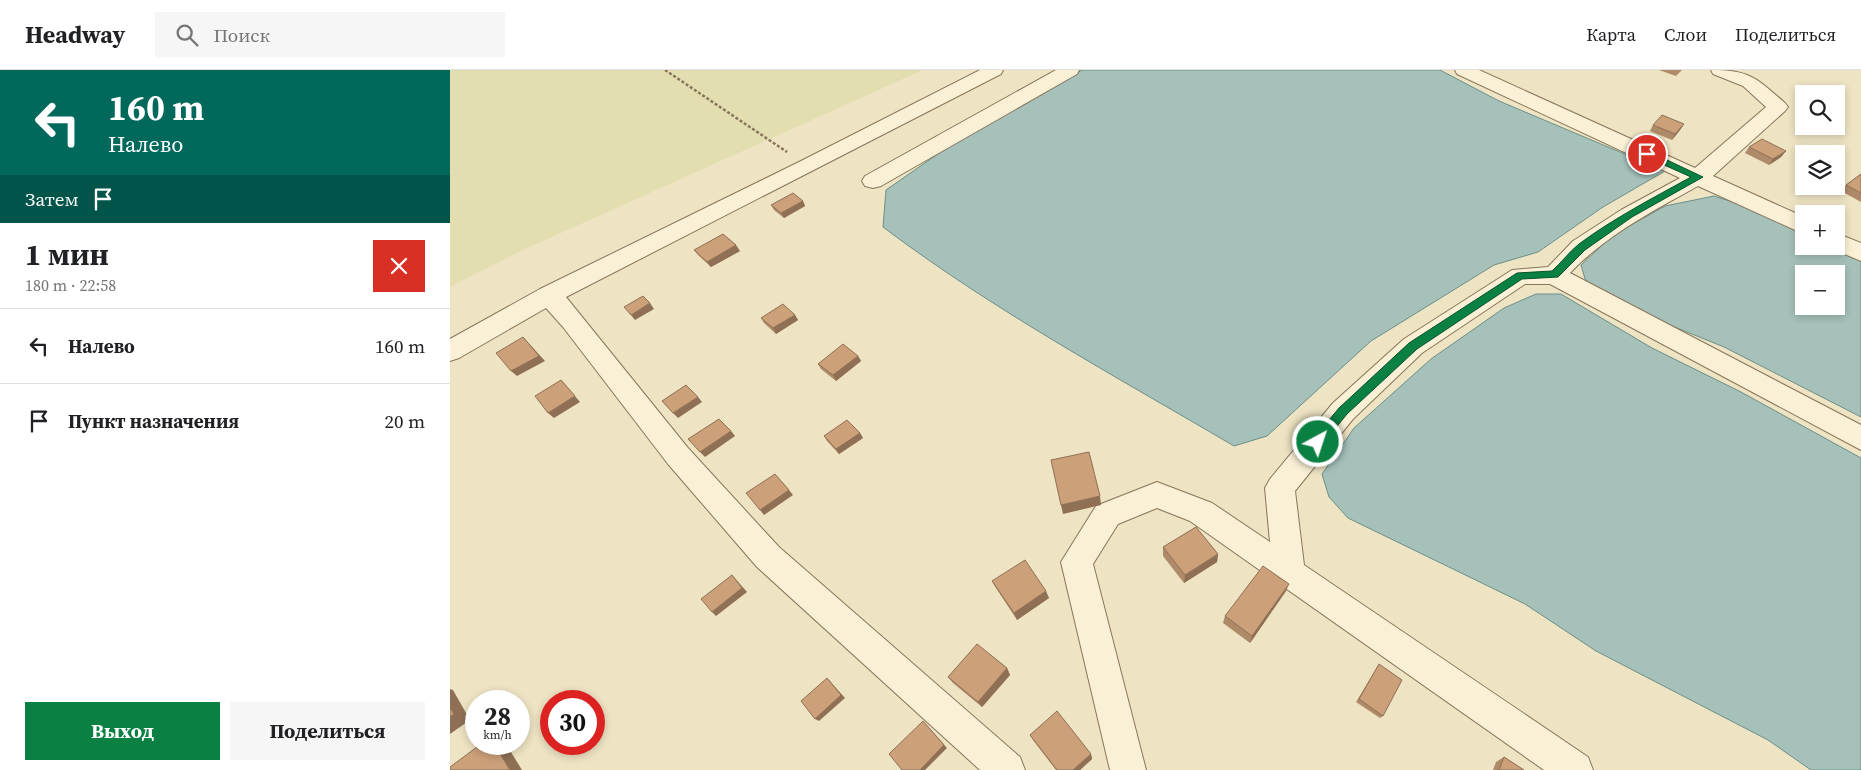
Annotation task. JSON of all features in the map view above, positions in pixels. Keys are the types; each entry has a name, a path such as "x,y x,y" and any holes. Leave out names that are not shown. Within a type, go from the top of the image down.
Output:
{"street":[{"path":"450,351 559,305 808,166 994,70"},
{"path":"873,180 1070,70"},
{"path":"1464,70 1795,222"},
{"path":"1554,275 1589,242 1629,215 1698,177 1778,108 1750,82 1720,70"},
{"path":"1845,245 1861,253"},
{"path":"1290,573 1280,488 1343,411 1413,346 1520,276 1554,275 1861,438"},
{"path":"559,305 678,456 768,557 1007,770"},
{"path":"1128,770 1077,562 1107,515 1157,495 1201,512 1575,770"}],"path":[{"path":"665,70 808,166"}],"shaded area":[{"path":"450,70 923,70 523,250 450,287"}],"water":[{"path":"1082,70 1440,70 1499,101 1665,171 1603,207 1538,252 1494,265 1371,341 1267,436 1234,446 1011,314 883,227 886,190 968,133"},
{"path":"1714,196 1761,211 1795,227 1795,255 1845,255 1845,251 1861,258 1861,417 1724,347 1635,311 1602,294 1585,279 1581,265 1613,235 1665,206"},
{"path":"1536,294 1561,294 1652,348 1741,392 1861,458 1861,770 1811,770 1768,740 1596,651 1525,604 1348,518 1329,497 1322,474 1354,428 1431,359 1504,308"}],"building":[{"path":"1662,115 1684,124 1675,134 1653,125"},
{"path":"1762,139 1786,151 1773,159 1749,147"},
{"path":"1861,174 1861,193 1846,185"},
{"path":"793,193 803,201 781,213 771,205"},
{"path":"723,234 736,245 707,262 694,250"},
{"path":"643,296 650,303 631,315 624,307"},
{"path":"783,304 795,315 773,328 761,318"},
{"path":"523,337 539,356 511,371 496,353"},
{"path":"843,344 858,356 833,375 818,364"},
{"path":"561,380 575,396 548,413 535,396"},
{"path":"686,385 698,397 673,413 662,401"},
{"path":"719,419 731,431 700,452 688,439"},
{"path":"847,420 860,433 836,449 824,436"},
{"path":"1089,452 1100,496 1061,505 1051,460"},
{"path":"775,474 789,490 760,510 746,493"},
{"path":"1196,527 1218,554 1185,575 1163,547"},
{"path":"1025,560 1046,591 1014,613 992,581"},
{"path":"1263,566 1289,584 1252,636 1225,616"},
{"path":"732,575 742,588 712,612 701,599"},
{"path":"977,644 1007,668 978,702 948,677"},
{"path":"1379,664 1402,680 1383,716 1359,699"},
{"path":"827,678 841,695 815,719 801,701"},
{"path":"450,707 454,714 450,717"},
{"path":"1057,711 1091,754 1073,770 1057,770 1030,735"},
{"path":"923,721 944,745 920,770 902,770 889,754"},
{"path":"466,755 501,755 510,770 450,770 450,767"},
{"path":"1504,757 1524,770 1499,770"}],"route":[{"path":"1318,442 1343,411 1413,346 1520,276 1554,275 1581,248 1629,215 1698,177 1647,154"}]}
